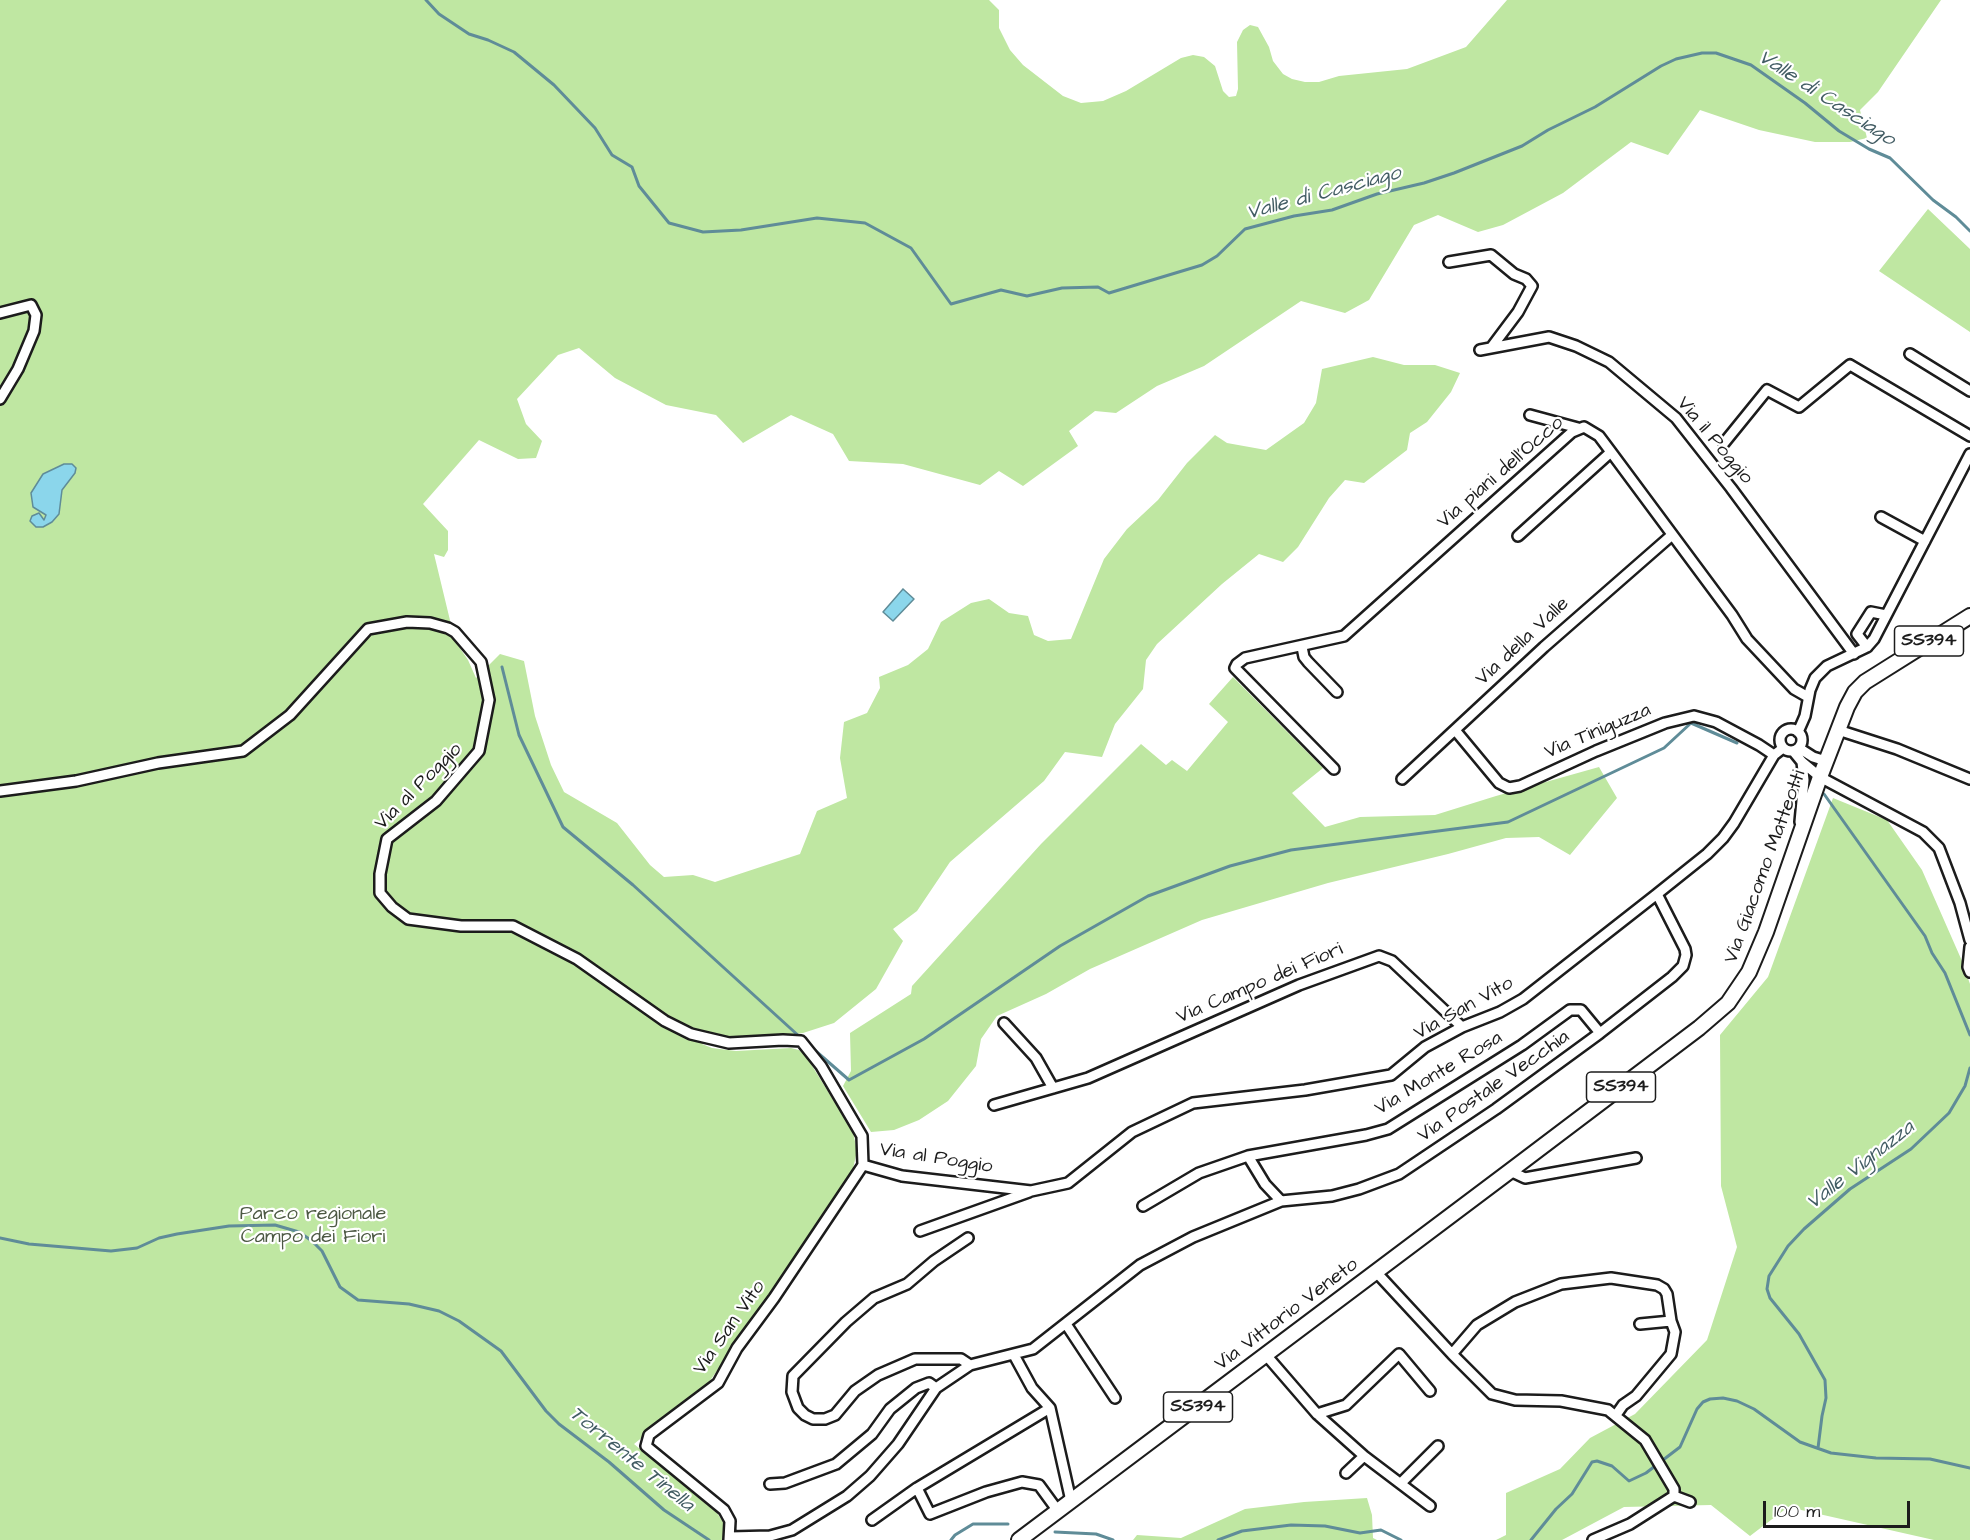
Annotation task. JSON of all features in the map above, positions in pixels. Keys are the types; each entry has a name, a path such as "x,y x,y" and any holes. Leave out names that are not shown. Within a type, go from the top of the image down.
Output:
{"main road":[{"name":"Via Giacomo Matteotti","path":"1376,1272 1699,1028 1728,1003 1749,972 1766,933 1826,761 1847,707 1860,686 1970,616"},
{"name":"Via Vittorio Veneto","path":"1019,1540 1376,1272"}],"street":[{"path":"1449,262 1491,255 1514,274 1526,279 1532,286 1518,312 1491,348"},
{"path":"0,313 31,305 36,315 34,331 18,369 0,399"},
{"name":"Via il Poggio","path":"1480,350 1549,337 1576,346 1609,362 1676,418 1854,654"},
{"path":"1910,354 1970,391"},
{"path":"1724,443 1767,390 1799,407 1850,365 1970,436"},
{"path":"1530,415 1578,428"},
{"name":"Via piani dell'Occo","path":"1334,769 1235,668 1240,661 1344,636 1578,428 1584,427 1594,432 1611,452 1748,639 1794,689 1808,697"},
{"path":"1518,536 1611,452"},
{"path":"1798,732 1805,716 1812,683 1823,669 1867,647 1874,639 1970,454"},
{"path":"1881,517 1925,541"},
{"name":"Via della Valle","path":"1402,779 1552,639 1672,535"},
{"path":"1867,647 1857,634 1870,612 1886,615"},
{"name":"Via al Poggio","path":"0,792 76,781 158,763 243,752 290,715 368,629 407,622 430,623 448,628 455,632 481,662 489,700 479,752 436,801 387,839 380,874 380,893 392,907 408,919 461,927 513,926 578,960 665,1021 691,1034 729,1043 801,1041 821,1066 862,1136 863,1166 902,1176 1031,1191"},
{"path":"1302,647 1304,657 1337,692"},
{"name":"Via Tiniguzza","path":"1455,730 1499,783 1509,788 1520,786 1596,751 1665,723 1694,716 1716,722 1774,755"},
{"path":"1783,748 1780,741 1784,732 1791,729 1798,732 1802,738 1796,749"},
{"path":"1838,730 1897,749 1970,779"},
{"path":"1657,894 1707,854 1723,838 1774,755 1783,748 1796,749 1826,761"},
{"path":"1796,749 1802,762 1804,780 1796,847"},
{"path":"1802,762 1820,777 1923,832 1939,848 1960,903 1970,940"},
{"name":"Via San Vito","path":"1227,1097 1305,1090 1391,1075 1425,1047 1523,999 1657,894"},
{"name":"Via Postale Vecchia","path":"730,1539 770,1536 792,1530 847,1496 870,1476 898,1444 936,1388 970,1365 1033,1349 1140,1265 1193,1237 1281,1201 1317,1198 1347,1192 1384,1180 1410,1168 1496,1109 1600,1033 1678,972 1685,960 1685,949 1657,894"},
{"path":"1970,947 1968,967 1970,972"},
{"name":"Via Campo dei Fiori","path":"994,1105 1088,1078 1299,985 1379,956 1392,961 1462,1027"},
{"name":"Via Monte Rosa","path":"1143,1206 1199,1173 1248,1156 1388,1129 1522,1045 1570,1010 1581,1010 1600,1033"},
{"path":"1004,1023 1036,1058 1053,1088"},
{"name":"Via al Poggio","path":"920,1231 1031,1191 1068,1183 1132,1132 1193,1103 1227,1097"},
{"path":"1248,1156 1265,1184 1281,1201"},
{"path":"1510,1171 1525,1178 1636,1158"},
{"name":"Via San Vito","path":"730,1539 730,1521 724,1510 646,1446 649,1435 718,1383 737,1348 774,1298 863,1166"},
{"name":"Via Postale Vecchia","path":"969,1238 934,1261 907,1284 874,1298 846,1322 794,1376 792,1392 798,1408 805,1415 813,1419 825,1419 835,1415 855,1391 878,1375 915,1359 961,1359 970,1365"},
{"path":"1376,1272 1492,1394 1515,1400 1561,1401 1608,1410 1616,1415 1646,1440 1674,1489 1674,1496"},
{"path":"1452,1354 1477,1325 1515,1302 1561,1284 1611,1278 1657,1285 1664,1289 1666,1294 1675,1332 1671,1354 1636,1396 1623,1405 1616,1415"},
{"path":"1640,1324 1671,1322"},
{"path":"1066,1324 1115,1398"},
{"path":"1317,1413 1346,1405 1399,1354 1430,1391"},
{"path":"1014,1355 1032,1388 1050,1408 1071,1501"},
{"path":"1266,1355 1317,1413 1364,1456 1430,1506"},
{"name":"Via Postale Vecchia","path":"770,1484 785,1483 836,1464 872,1434 890,1409 916,1388 929,1383 936,1388"},
{"path":"872,1520 917,1488 1050,1408"},
{"path":"1401,1483 1438,1446"},
{"path":"1346,1473 1364,1456"},
{"path":"917,1488 930,1514 986,1492 1022,1482 1039,1485 1058,1511"},
{"path":"1674,1496 1690,1502"},
{"path":"1593,1540 1630,1524 1674,1496"}],"green space":[{"name":"Parco regionale Campo dei Fiori","path":"0,0 989,0 999,10 999,28 1010,50 1023,65 1063,96 1081,103 1103,101 1126,91 1181,58 1193,55 1204,57 1215,66 1223,91 1229,97 1236,96 1238,89 1237,42 1243,30 1250,25 1258,27 1269,47 1273,61 1283,74 1305,82 1319,82 1339,76 1407,69 1466,47 1507,0 1941,0 1878,92 1860,110 1867,138 1850,142 1815,142 1759,130 1700,110 1668,155 1631,142 1563,193 1503,225 1478,232 1438,215 1414,225 1369,300 1345,313 1301,301 1204,366 1157,386 1116,413 1095,411 1069,431 1078,446 1023,486 999,471 980,485 903,464 849,461 833,434 791,415 743,443 716,415 666,405 615,378 579,348 558,355 517,399 526,424 542,441 536,458 518,459 479,440 423,504 448,531 448,550 444,557 434,554 455,641 468,660 476,678 500,654 524,661 535,716 551,765 564,792 617,823 650,865 664,877 693,875 715,882 800,854 817,811 847,798 840,758 844,722 867,713 880,688 879,677 908,665 928,649 941,622 971,603 989,599 1009,613 1028,616 1034,635 1048,641 1071,639 1104,559 1127,529 1158,500 1187,463 1215,435 1227,443 1266,450 1304,423 1316,403 1322,369 1373,357 1404,365 1435,365 1460,373 1451,392 1427,422 1410,433 1407,450 1364,483 1345,480 1329,498 1298,547 1283,562 1259,554 1222,584 1157,644 1146,660 1143,689 1115,724 1102,757 1065,752 1044,781 950,862 917,911 893,929 903,941 876,989 834,1023 803,1033 702,1044 712,1048 736,1051 791,1048 799,1050 806,1056 853,1132 857,1151 853,1169 707,1385 634,1444 717,1513 723,1522 722,1540 0,1540"},
{"path":"1928,209 1970,249 1970,332 1879,271"},
{"path":"1233,677 1323,768 1292,793 1325,827 1360,817 1435,815 1599,767 1617,798 1570,855 1539,837 1506,838 1328,883 1202,920 1090,969 1046,994 997,1016 981,1039 976,1066 948,1101 919,1120 894,1130 871,1132 843,1086 851,1071 850,1033 911,994 912,986 1041,844 1141,744 1166,765 1172,760 1187,771 1228,722 1209,704"},
{"path":"1833,798 1887,820 1922,870 1970,984 1970,1540 1934,1540 1788,1507 1750,1536 1711,1505 1624,1507 1562,1540 1496,1540 1506,1535 1506,1493 1560,1469 1590,1438 1635,1414 1707,1340 1737,1247 1721,1186 1720,1035 1768,977"},
{"path":"1367,1498 1372,1515 1373,1538 1377,1540 1133,1540 1137,1535 1181,1538 1245,1509"}],"water":[{"path":"64,464 72,464 76,468 75,473 62,490 59,514 52,522 43,527 36,527 30,521 32,516 39,513 44,520 46,515 33,507 31,493 43,474"},
{"path":"903,589 914,599 893,621 883,612"}],"waterway":[{"name":"Valle di Casciago","path":"426,0 439,14 469,34 514,52 554,85 595,128 612,155 632,167 639,186 669,223 703,232 741,230 817,218 865,223 911,248 951,304 1001,290 1027,296 1062,288 1098,287 1109,293 1202,265 1217,256 1245,229 1294,216 1332,210 1377,194 1454,173 1522,146 1548,130 1595,107 1661,66 1676,59 1702,53 1716,53 1751,65 1805,103 1839,131 1869,149 1890,158 1933,200 1970,231"},
{"path":"502,667 519,735 563,827 633,885 801,1038"},
{"path":"810,1046 849,1080 924,1039 1060,946 1148,896 1230,866 1291,850 1508,822 1664,748 1691,723 1737,743"},
{"name":"Valle Vignazza","path":"1824,794 1925,936 1932,953 1945,973 1970,1035"},
{"name":"Valle Vignazza","path":"1818,1448 1826,1398 1825,1380 1799,1334 1770,1298 1767,1289 1769,1276 1788,1246 1804,1229 1850,1189 1911,1149 1949,1113 1965,1086 1970,1068"},
{"name":"Torrente Tinella","path":"0,1238 29,1244 111,1251 137,1248 159,1238 177,1234 229,1226 275,1225 299,1232 322,1251 340,1287 358,1300 409,1304 439,1311 459,1321 501,1351 546,1411 559,1424 609,1462 664,1510 709,1540"},
{"name":"Torrente Tinella","path":"1531,1540 1556,1509 1572,1494 1592,1462 1597,1461 1612,1466 1629,1481 1646,1473 1680,1447 1697,1409 1703,1402 1710,1399 1723,1398 1737,1401 1754,1409 1800,1442 1831,1453 1876,1458 1930,1459 1970,1468"},
{"name":"Torrente Tinella","path":"951,1540 973,1524 1008,1524"},
{"name":"Torrente Tinella","path":"1218,1540 1242,1531 1291,1525 1325,1526 1360,1533 1381,1530 1401,1540"},
{"name":"Torrente Tinella","path":"1055,1532 1096,1534 1113,1540"}]}
